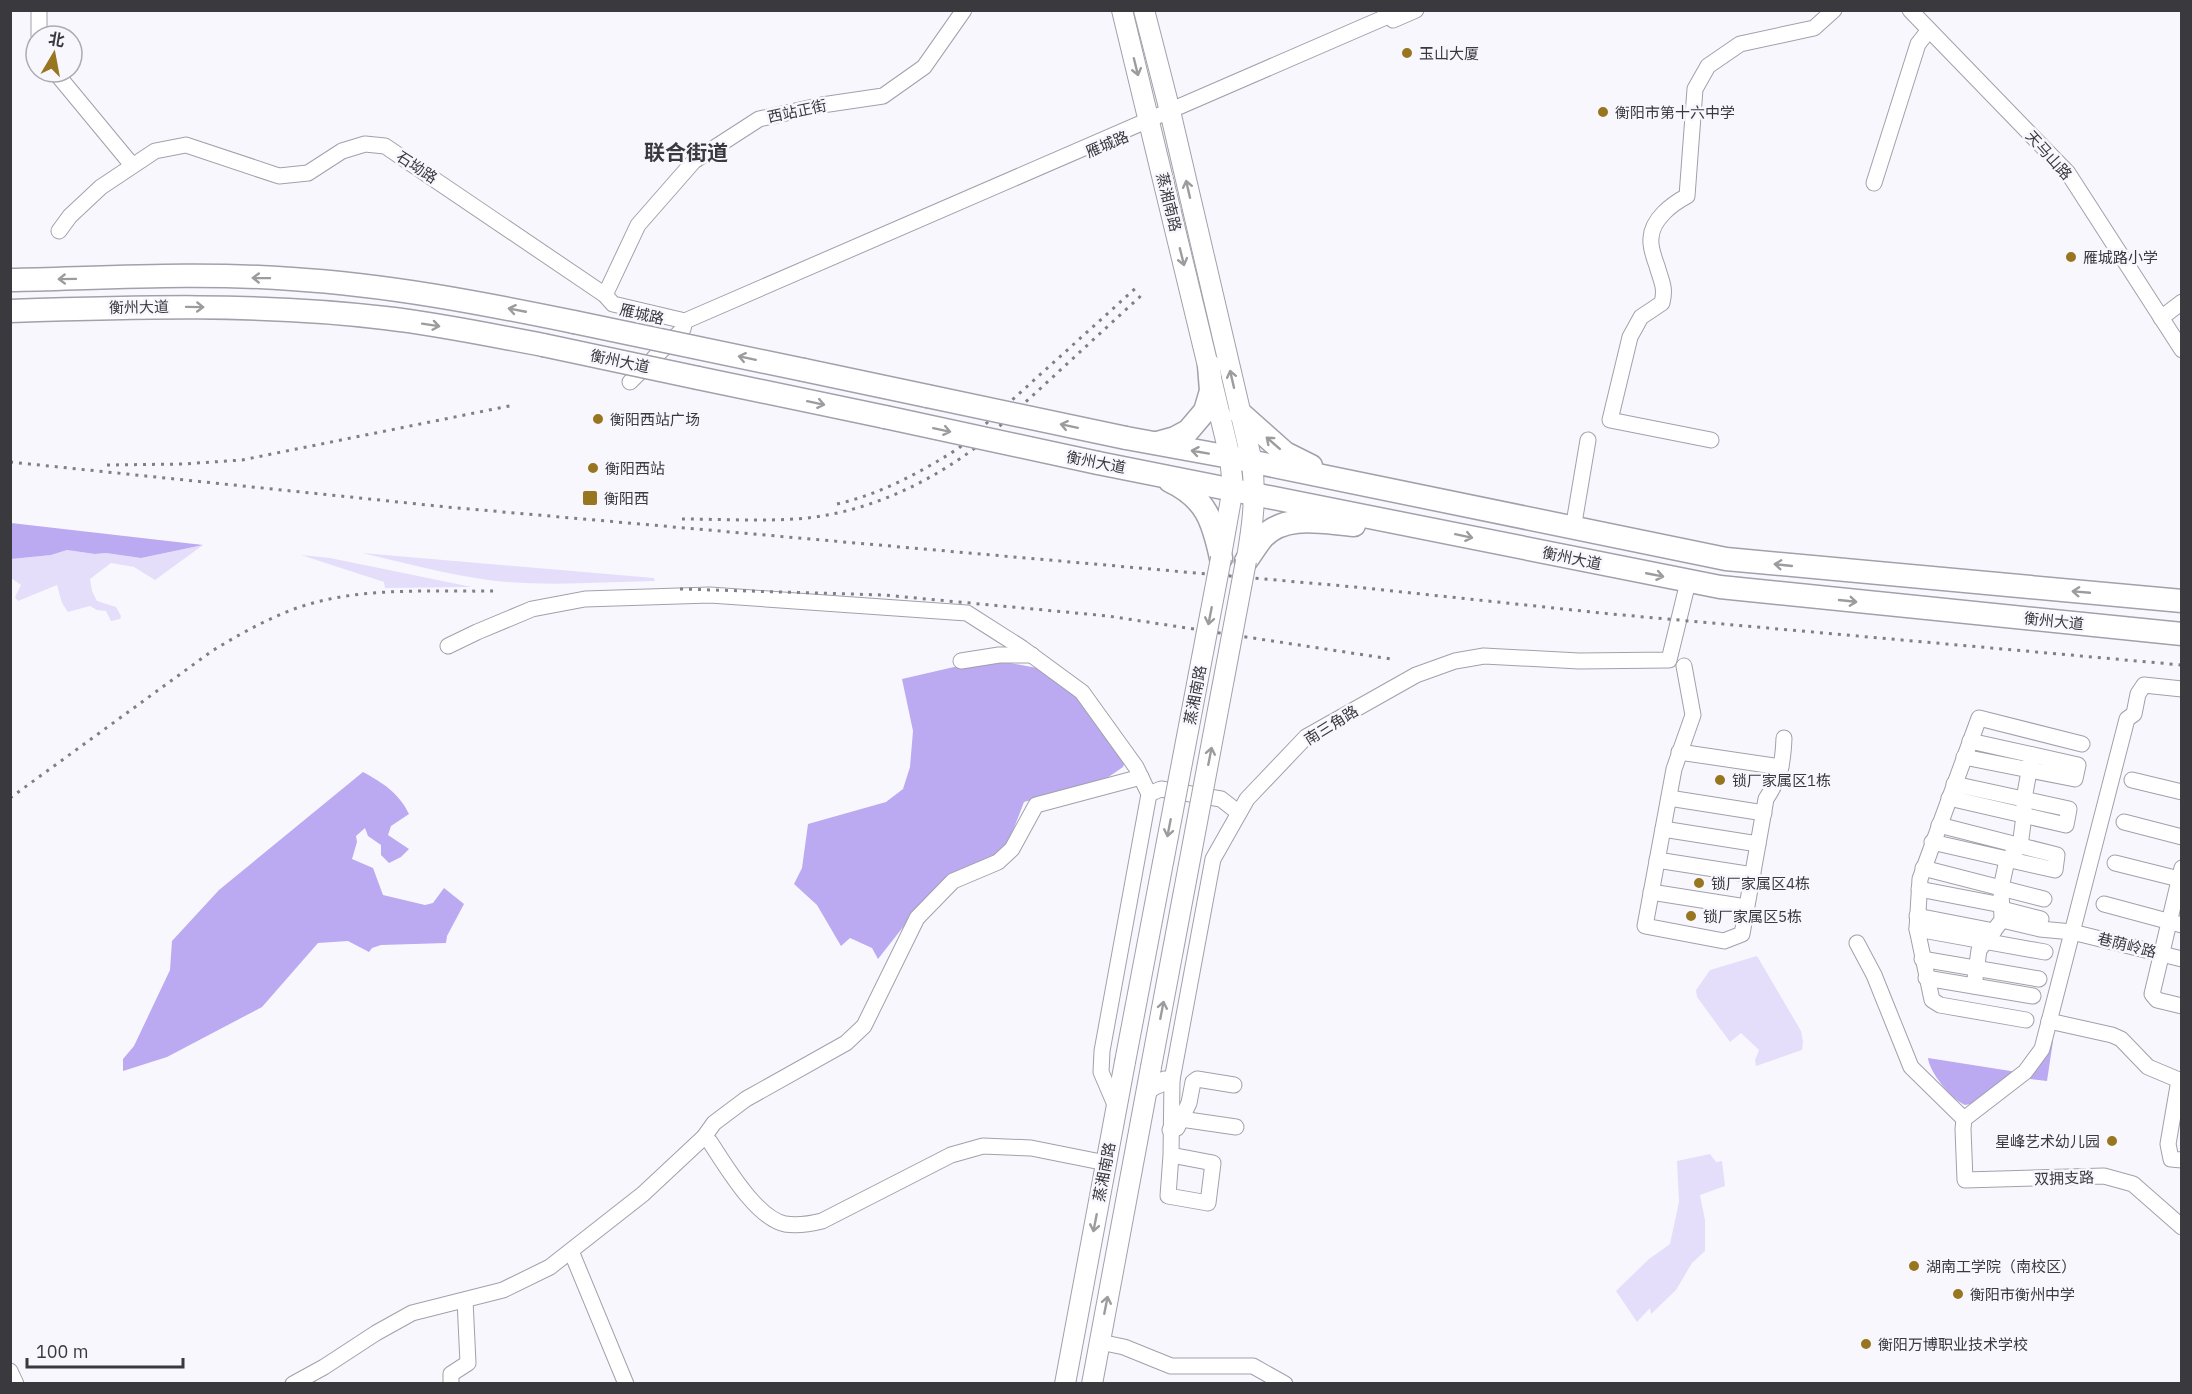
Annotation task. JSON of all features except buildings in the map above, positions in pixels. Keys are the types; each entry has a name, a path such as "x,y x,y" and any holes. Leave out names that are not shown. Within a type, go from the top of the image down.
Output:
{"highway":[{"name":"衡州大道","path":"10,280 202,277 290,279 389,288 574,322 1155,444 1241,459 1726,559 2181,601"},
{"path":"286,309 297,307 302,303 304,296 299,285 290,279"},
{"path":"385,318 379,309 379,301 389,288"},
{"name":"衡州大道","path":"10,311 159,306 286,309 385,318 543,345 1098,463 1233,488 1688,582 2181,634"},
{"path":"1155,444 1188,431 1205,411 1211,391 1209,365"},
{"path":"1240,413 1285,453 1342,481"},
{"path":"1152,473 1197,498 1215,529 1221,558"},
{"path":"1379,519 1370,510 1369,499 1376,492 1384,489"},
{"path":"1282,498 1313,522"},
{"path":"1246,561 1263,537 1277,526 1293,521 1437,531"},
{"path":"2115,627 2134,622 2144,617 2146,612 2144,606 2119,595"}],"main road":[{"name":"蒸湘南路","path":"1092,1383 1254,520 1256,493 1241,459 1209,365 1122,10"},
{"name":"蒸湘南路","path":"1065,1383 1233,488 1241,459 1240,413 1144,10"}],"street":[{"name":"西站正街","path":"605,295 638,225 694,160 759,119 822,105 884,96 924,67 964,10"},
{"name":"雁城路","path":"605,295 613,304 685,323 1150,123 1402,10"},
{"name":"雁城路","path":"1170,114 1416,10"},
{"path":"1711,440 1610,420 1630,337 1641,317 1662,303 1665,290 1656,264 1651,237 1660,216 1673,204 1687,196 1695,89 1708,66 1740,44 1814,28 1834,10"},
{"name":"天马山路","path":"1910,10 2068,173 2181,342"},
{"name":"天马山路","path":"1917,10 2072,170 2181,350"},
{"path":"1874,183 1918,44 1929,30"},
{"path":"65,84 132,165"},
{"name":"石坳路","path":"59,231 70,216 101,187 155,151 186,145 279,176 308,173 342,151 365,144 385,146 605,295"},
{"path":"2162,316 2181,303"},
{"path":"630,382 682,329 685,323"},
{"path":"1573,529 1588,440"},
{"name":"南三角路","path":"1171,1155 1176,1124 1172,1080 1214,860 1247,799 1306,737 1416,675 1455,661 1484,656 1580,661 1669,660 1688,582"},
{"path":"448,646 532,609 585,599 710,595 967,613 1032,655 1082,692 1136,767 1149,794 1102,1051 1101,1072 1116,1107"},
{"path":"961,661 999,655 1032,655"},
{"path":"1684,666 1693,715 1679,752 1645,926 1724,941 1742,934 1766,799 1778,781 1784,738"},
{"path":"1857,943 1874,975 1911,1067 1964,1119 2025,1072 2042,1049 2127,719 2134,714 2138,694 2144,685 2181,689"},
{"path":"2026,1020 1940,1005 1932,1000 1922,959 1917,922 1923,868 1979,718 2082,744"},
{"path":"1970,741 2031,762"},
{"path":"1679,752 1781,767"},
{"path":"1964,757 2031,762"},
{"path":"1974,986 1979,950 1997,921 2007,860 2019,846 2031,762"},
{"path":"293,1383 324,1367 412,1313 503,1290 550,1267 643,1194 704,1137 714,1123 746,1099 846,1043 864,1026 917,918 953,881 998,862 1012,849 1036,806 1141,777"},
{"path":"2133,780 2181,792"},
{"path":"1149,794 1161,789 1221,799 1239,813"},
{"path":"1951,791 2024,800 2069,809 2066,825 2024,816 1951,791"},
{"path":"1669,798 1764,813"},
{"path":"2124,822 2181,837"},
{"path":"1932,842 2055,870 2057,855 1939,825"},
{"path":"1663,829 1758,844"},
{"path":"1658,860 1753,875"},
{"path":"2115,863 2180,873 2176,924 2162,954 2152,994 2157,1000 2181,1006"},
{"path":"1923,868 2044,899"},
{"path":"1919,889 1997,921 2045,952"},
{"path":"1651,892 1746,907"},
{"path":"2104,904 2176,924"},
{"name":"巷荫岭路","path":"1997,921 2041,919 2072,932 2181,959"},
{"path":"1917,922 1997,921"},
{"path":"1922,959 2039,979"},
{"path":"1926,978 2033,996"},
{"path":"2049,1021 2112,1035 2121,1040 2148,1067 2179,1080 2178,1109 2168,1144 2171,1159 2181,1160"},
{"path":"1101,1072 1113,1074 1125,1062"},
{"path":"1151,1067 1159,1078 1172,1080"},
{"path":"1234,1085 1197,1079 1193,1082 1189,1103 1176,1124 1236,1127"},
{"path":"1146,1093 1172,1080"},
{"name":"双拥支路","path":"1964,1119 1965,1180 2104,1176 2133,1184 2181,1227"},
{"path":"704,1137 710,1142 754,1204 783,1223 806,1225 822,1221 951,1155 983,1146 1031,1148 1106,1163"},
{"path":"571,1251 626,1383"},
{"path":"451,1383 451,1374 468,1364 465,1300"},
{"path":"1100,1342 1124,1347 1171,1366 1253,1365 1285,1383"},
{"path":"10,1371 16,1383"}],"shaded area":[{"path":"10,523 203,545 141,558 67,550 51,555 11,559"},
{"path":"203,545 155,580 134,567 111,563 90,579 97,601 116,607 121,616 120,619 111,621 106,611 90,606 68,612 62,603 57,585 18,601 15,597 21,585 11,578 10,559 51,555 67,550 141,558"},
{"path":"362,553 654,578 655,581 530,583 488,580 456,575"},
{"path":"301,555 330,558 472,587 385,588 384,582"},
{"path":"1000,661 1037,668 1076,693 1124,764 1123,767 1107,778 1024,802 1007,846 997,856 918,908 878,959 872,948 850,938 841,946 817,905 794,884 802,868 808,824 886,802 903,789 910,767 913,731 902,679 954,667"},
{"path":"363,772 390,789 405,807 409,814 391,826 388,835 409,849 401,857 389,863 381,855 381,845 368,836 365,828 356,836 357,842 352,859 373,868 383,895 425,905 433,903 444,888 464,904 447,936 446,943 381,945 372,948 369,952 348,941 318,943 262,1007 167,1057 123,1071 123,1059 134,1046 170,970 172,941 219,890"},
{"path":"1757,956 1801,1031 1803,1042 1802,1050 1756,1066 1755,1060 1759,1050 1741,1033 1730,1042 1697,997 1696,990 1710,970"},
{"path":"2050,1037 2053,1041 2047,1081 2030,1079 2046,1050"},
{"path":"1928,1058 2017,1072 1975,1103 1965,1105 1954,1098 1942,1085 1932,1071"},
{"path":"1710,1154 1716,1162 1722,1161 1725,1186 1700,1195 1705,1220 1705,1251 1692,1263 1676,1290 1651,1314 1650,1308 1637,1322 1616,1291 1649,1259 1670,1244 1679,1202 1677,1161"}],"railway":[{"path":"837,504 900,481 959,448 1138,286"},
{"path":"682,519 807,518 876,502 919,483 979,445 1145,292"},
{"path":"107,465 183,464 242,460 514,405"},
{"path":"10,462 447,507 1355,587 1611,614 2182,665"},
{"path":"680,589 884,595 1108,616 1391,659"},
{"path":"10,798 212,651 283,613 318,602 368,593 494,591"}],"place":[{"name":"玉山大厦","path":"1407,53"},
{"name":"衡阳市第十六中学","path":"1603,112"},
{"name":"雁城路小学","path":"2071,257"},
{"name":"衡阳西站广场","path":"598,419"},
{"name":"衡阳西站","path":"593,468"},
{"name":"衡阳西","path":"590,498"},
{"name":"锁厂家属区1栋","path":"1720,780"},
{"name":"锁厂家属区4栋","path":"1699,883"},
{"name":"锁厂家属区5栋","path":"1691,916"},
{"name":"星峰艺术幼儿园","path":"2112,1141"},
{"name":"湖南工学院（南校区）","path":"1914,1266"},
{"name":"衡阳市衡州中学","path":"1958,1294"},
{"name":"衡阳万博职业技术学校","path":"1866,1344"}],"district":[{"name":"联合街道","path":"686,152"}]}
